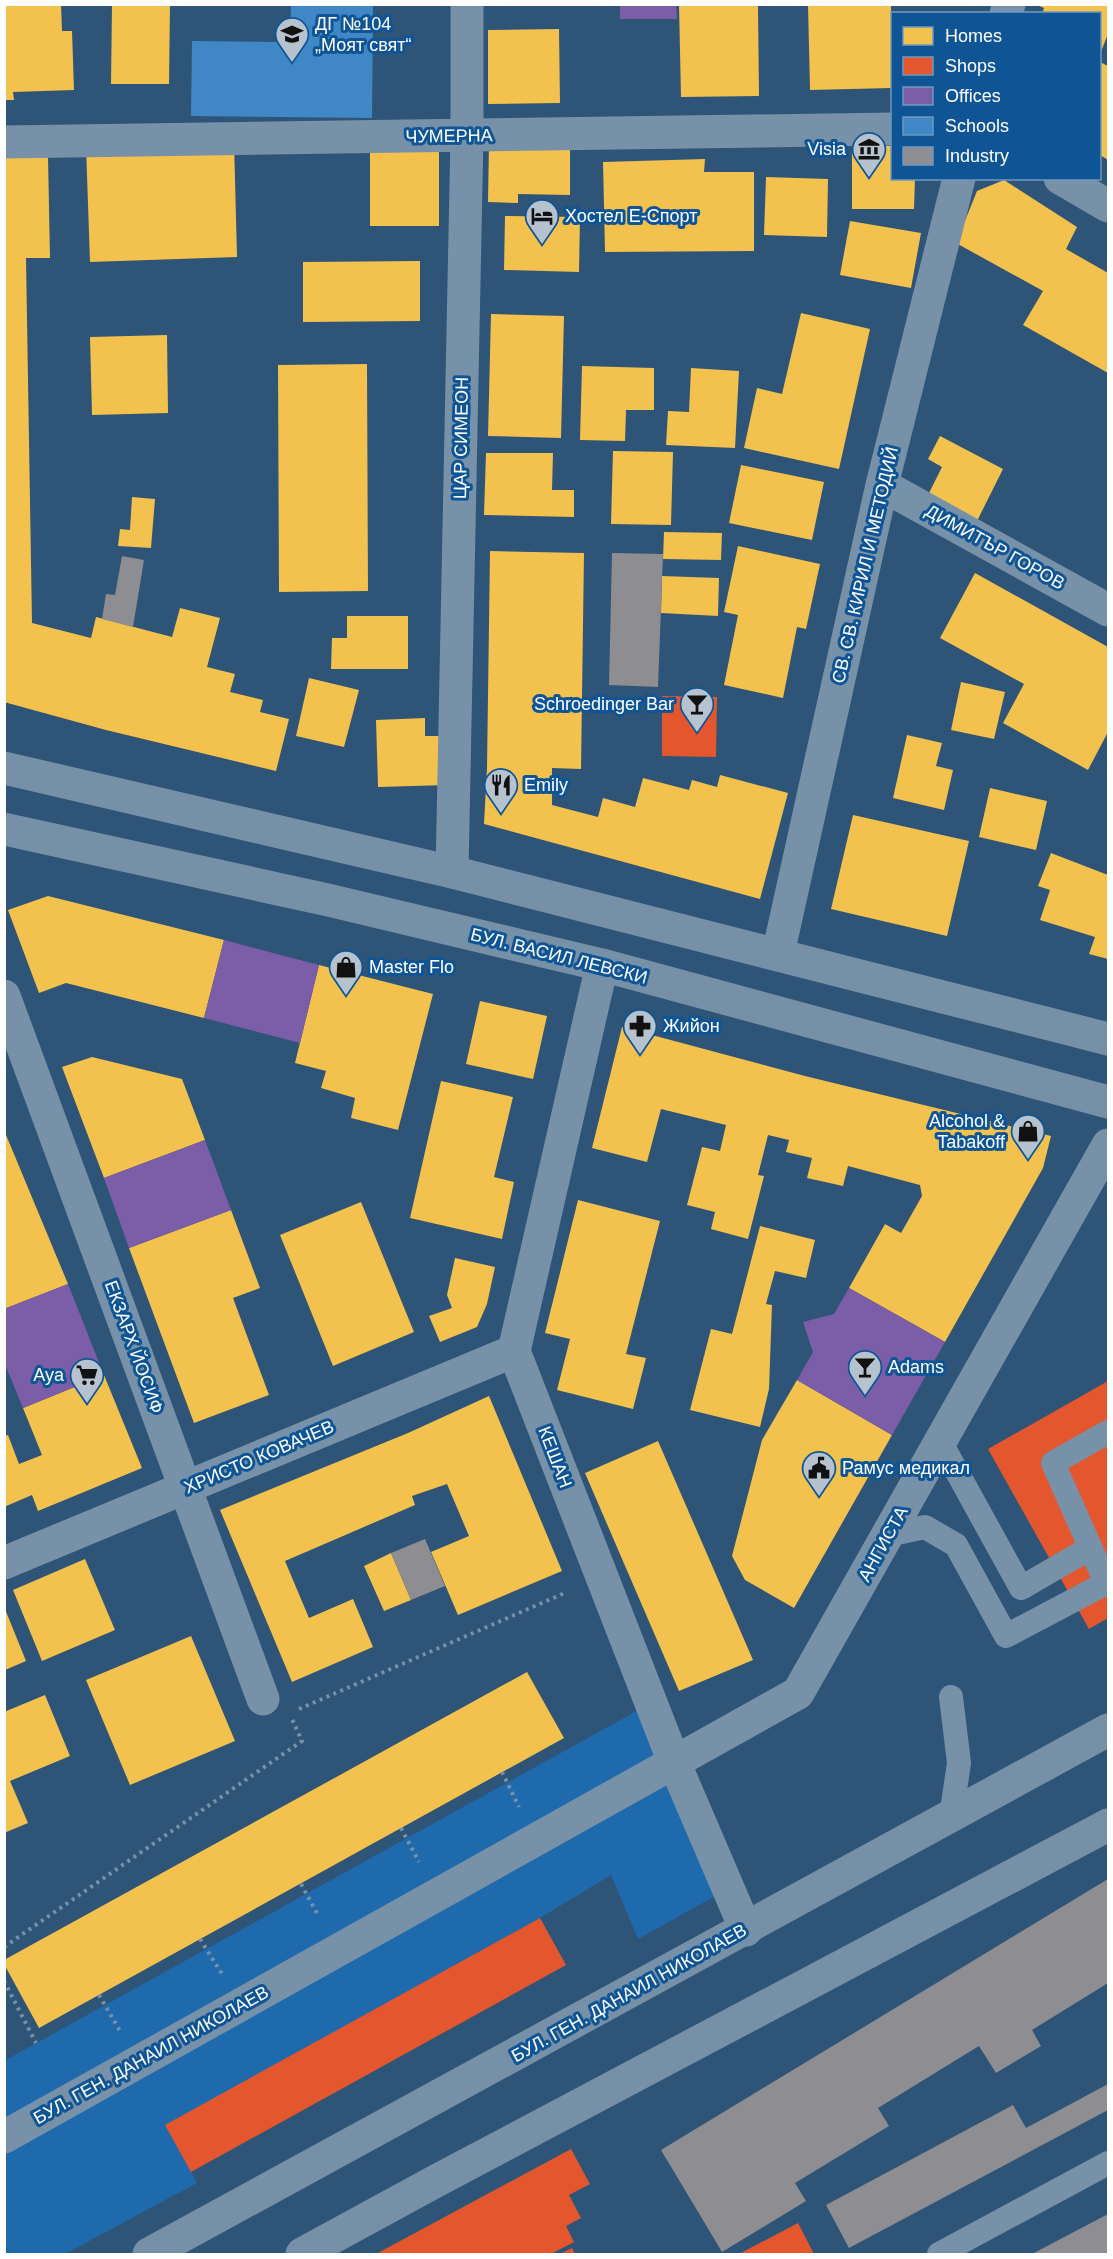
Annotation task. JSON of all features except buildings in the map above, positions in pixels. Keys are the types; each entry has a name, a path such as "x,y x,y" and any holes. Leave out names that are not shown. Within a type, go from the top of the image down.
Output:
{"main road":[{"path":"4,768 452,872 1108,1039"},
{"name":"БУЛ. ВАСИЛ ЛЕВСКИ","path":"4,829 328,900 602,965 1108,1102"},
{"name":"БУЛ. ГЕН. ДАНАИЛ НИКОЛАЕВ","path":"149,2254 746,1930 1108,1730"},
{"path":"302,2254 1108,1825"}],"street":[{"name":"ЦАР СИМЕОН","path":"452,872 467,135 467,4"},
{"name":"ЧУМЕРНА","path":"4,142 891,129"},
{"name":"СВ. СВ. КИРИЛ И МЕТОДИЙ","path":"778,954 882,485 958,180"},
{"path":"1063,180 1108,206"},
{"name":"ДИМИТЪР ГОРОВ","path":"882,485 1108,610"},
{"path":"514,1350 602,965"},
{"name":"ЕКЗАРХ ЙОСИФ","path":"4,996 263,1699"},
{"name":"АНГИСТА","path":"674,1762 798,1693 1108,1145"},
{"name":"ХРИСТО КОВАЧЕВ","path":"4,1563 514,1350"},
{"name":"КЕШАН","path":"514,1350 674,1762 746,1930"},
{"name":"БУЛ. ГЕН. ДАНАИЛ НИКОЛАЕВ","path":"4,2137 674,1762"}],"lane":[{"path":"888,1536 925,1527 957,1545 1006,1636 1107,1583 1053,1463 1108,1432"},
{"path":"940,1441 1021,1587 1090,1548"},
{"path":"951,1697 959,1763 951,1816"},
{"path":"939,2254 1108,2163"}],"path":[{"path":"4,1947 302,1742 290,1713 602,1577"},
{"path":"4,1981 36,2043"}],"shaded area":[{"path":"651,1703 728,1889 638,1939 611,1875 540,1918 166,2125 197,2183 65,2254 5,2254 4,2061"}],"place":[{"name":"ДГ №104 „Моят свят“","path":"292,63"},
{"name":"Visia","path":"869,178"},
{"name":"Хостел Е-Спорт","path":"542,245"},
{"name":"Schroedinger Bar","path":"697,733"},
{"name":"Emily","path":"501,814"},
{"name":"Master Flo","path":"346,996"},
{"name":"Жийон","path":"640,1055"},
{"name":"Alcohol & Tabakoff","path":"1028,1160"},
{"name":"Adams","path":"865,1396"},
{"name":"Aya","path":"87,1404"},
{"name":"Рамус медикал","path":"819,1497"}]}
